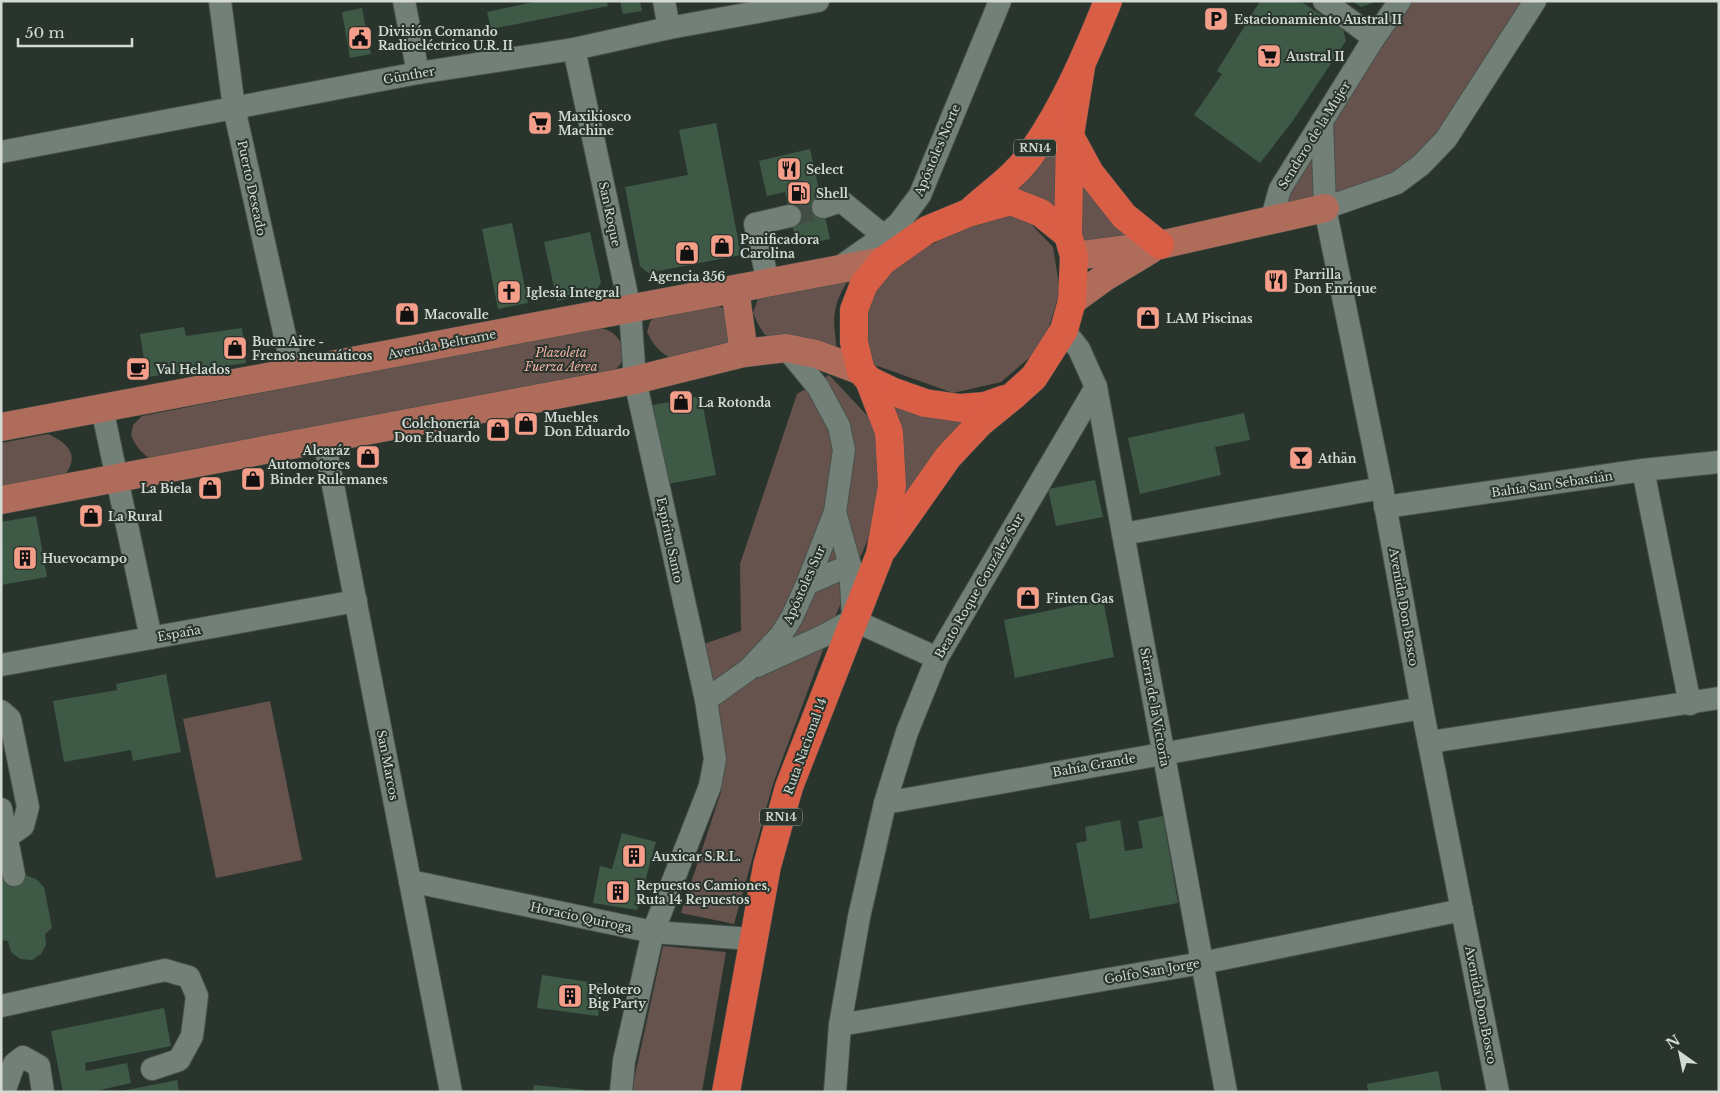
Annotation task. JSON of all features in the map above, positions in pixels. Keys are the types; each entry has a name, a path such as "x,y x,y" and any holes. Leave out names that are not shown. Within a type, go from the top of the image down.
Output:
{"highway":[{"name":"Ruta Nacional 14","path":"968,213 1010,177 1033,152 1081,66 1108,1"},
{"name":"Ruta Nacional 14","path":"880,554 948,457 980,422 1034,377 1064,330 1072,301 1070,135 1081,66"},
{"path":"1070,135 1090,174 1124,216 1160,245"},
{"name":"Ruta Nacional 14","path":"726,1092 752,939 767,866 789,786 880,554 892,486 889,432 865,375 854,342 854,310 864,284 884,248 968,213 1011,201 1041,213 1071,245"},
{"name":"Ruta Nacional 14","path":"865,375 894,392 925,403 960,408 985,406 1013,396"}],"main road":[{"path":"1071,245 1160,245 1325,208"},
{"path":"1072,301 1105,277 1160,245"},
{"name":"Avenida Beltrame","path":"1,427 836,270 884,248"},
{"path":"735,289 744,353"},
{"path":"1,500 635,380 744,353 786,348 816,354 865,375"}],"street":[{"name":"Puerto Deseado","path":"220,1 234,108 293,372"},
{"path":"404,1 418,73"},
{"path":"664,1 669,28"},
{"name":"Günther","path":"1,152 418,73 574,49 669,28 818,1"},
{"name":"Apóstoles Norte","path":"884,248 899,223 920,195 1000,1"},
{"path":"1324,1 1374,38"},
{"name":"Sendero de la Mujer","path":"1271,221 1280,189 1374,38 1400,1"},
{"path":"1325,208 1398,183 1421,165 1446,139 1535,1"},
{"name":"San Roque","path":"574,49 630,309 635,380"},
{"name":"Avenida Don Bosco","path":"1322,122 1325,208 1498,1092"},
{"path":"823,207 841,202 884,248"},
{"path":"768,282 756,224 790,216"},
{"name":"Sierra de la Victoria","path":"1064,330 1079,349 1096,387 1226,1092"},
{"name":"Apóstoles Sur","path":"706,700 748,670 781,635 792,617 835,512 844,450 840,426 818,387 786,348"},
{"name":"Espíritu Santo","path":"635,380 706,700"},
{"name":"Beato Roque González Sur","path":"835,1092 840,1025 860,916 885,803 908,732 937,658 1096,387"},
{"path":"102,408 151,638"},
{"name":"San Marcos","path":"324,439 451,1092"},
{"name":"Bahía San Sebastián","path":"1123,534 1383,497 1719,462"},
{"path":"1644,470 1690,704"},
{"path":"835,512 850,565 853,620"},
{"path":"806,584 850,565"},
{"name":"España","path":"1,665 356,601"},
{"path":"853,620 937,658"},
{"path":"748,670 814,641 853,620"},
{"path":"1430,742 1690,704 1719,698"},
{"path":"620,1092 624,1062 654,932 710,786 715,759 706,700"},
{"name":"Bahía Grande","path":"885,803 1422,708"},
{"path":"1,711 10,719 28,807 23,826 4,836"},
{"path":"1,809 4,836 14,874"},
{"name":"Horacio Quiroga","path":"410,881 654,932 752,939"},
{"name":"Golfo San Jorge","path":"840,1025 1202,962 1462,910"},
{"path":"1,1006 165,970 189,977 197,996 192,1036 179,1060 152,1069"},
{"path":"4,1092 14,1064 24,1057 39,1066 43,1092"}],"green space":[{"path":"1400,1 1535,1 1421,165 1271,221"},
{"path":"1068,128 1062,220 998,190"},
{"path":"1077,173 1101,210 1136,236 1078,244"},
{"path":"995,212 1027,220 1053,247 1060,291 1043,346 1001,382 953,393 875,365 861,344 872,285 889,265 935,243 969,220"},
{"path":"849,279 839,298 834,316 838,355 765,335 753,313 758,299 766,292"},
{"path":"711,303 725,309 732,316 729,344 670,358 662,353 651,340 647,332 650,322 658,313"},
{"name":"Plazoleta Fuerza Aérea","path":"599,327 614,334 623,350 623,359 618,367 603,374 154,461 140,450 131,435 133,425 142,416"},
{"path":"829,375 878,427 882,477 868,539 836,615 773,784 734,924 681,913 721,792 723,740 704,644 741,631 740,564 797,394"},
{"path":"878,392 975,414 901,508"},
{"path":"48,434 61,441 70,450 71,461 65,475 1,490 1,443"},
{"path":"270,701 302,860 216,878 183,719"},
{"path":"663,946 726,952 702,1092 633,1092"}],"building":[{"path":"538,1 607,1 608,6 491,29 487,12"},
{"path":"620,1 640,1 642,11 623,14"},
{"name":"Austral II","path":"1260,1 1300,1 1343,29 1346,41 1292,122 1260,163 1194,115 1222,74 1217,71"},
{"path":"1352,1 1375,1 1375,2 1361,7"},
{"path":"362,8 371,54 350,58 342,12"},
{"path":"716,123 741,255 648,273 640,266 625,187 688,175 679,130"},
{"path":"810,149 830,239 797,246 785,192 767,196 759,161"},
{"path":"512,223 528,303 498,309 482,229"},
{"path":"590,232 601,283 594,293 557,301 544,242"},
{"path":"184,327 186,336 242,328 246,363 147,377 140,334"},
{"path":"701,396 716,475 668,484 653,405"},
{"path":"1244,413 1250,440 1215,447 1221,475 1140,494 1128,438"},
{"path":"1095,480 1103,517 1056,526 1048,489"},
{"name":"Huevocampo","path":"36,516 47,577 1,585 1,539 3,539 1,522"},
{"path":"1103,599 1114,657 1015,678 1004,620"},
{"path":"166,674 181,752 133,761 131,750 64,762 53,701 117,690 116,684"},
{"path":"1163,816 1178,903 1090,919 1076,843 1087,841 1085,827 1120,820 1125,851 1143,848 1138,821"},
{"path":"622,833 656,842 637,910 593,903 600,866 612,869"},
{"path":"14,875 25,875 36,879 44,887 52,928 45,934 46,945 41,954 32,960 20,959 11,952 8,941 1,940 1,880"},
{"name":"Pelotero Big Party","path":"542,975 603,984 598,1016 537,1008"},
{"path":"164,1008 171,1046 85,1063 86,1071 127,1063 131,1083 91,1092 63,1092 51,1031"},
{"path":"1438,1071 1442,1092 1368,1092 1367,1084"},
{"path":"177,1080 179,1092 122,1092 122,1091"},
{"path":"534,1085 585,1090 585,1092 533,1092"}],"tunnel":[{"path":"790,216 823,207"}],"place":[{"name":"Estacionamiento Austral II","path":"1216,19"},
{"name":"División Comando Radioeléctrico U.R. II","path":"360,38"},
{"name":"Austral II","path":"1269,56"},
{"name":"Maxikiosco Machine","path":"540,123"},
{"name":"Select","path":"789,169"},
{"name":"Shell","path":"799,193"},
{"name":"Panificadora Carolina","path":"722,246"},
{"name":"Agencia 356","path":"687,253"},
{"name":"Parrilla Don Enrique","path":"1276,281"},
{"name":"Iglesia Integral","path":"509,292"},
{"name":"Macovalle","path":"407,314"},
{"name":"LAM Piscinas","path":"1148,318"},
{"name":"Buen Aire - Frenos neumáticos","path":"235,348"},
{"name":"Val Helados","path":"138,369"},
{"name":"La Rotonda","path":"681,402"},
{"name":"Muebles Don Eduardo","path":"526,424"},
{"name":"Colchonería Don Eduardo","path":"498,430"},
{"name":"Alcaráz Automotores","path":"368,457"},
{"name":"Athän","path":"1301,458"},
{"name":"Binder Rulemanes","path":"253,479"},
{"name":"La Biela","path":"210,488"},
{"name":"La Rural","path":"91,516"},
{"name":"Huevocampo","path":"25,558"},
{"name":"Finten Gas","path":"1028,598"},
{"name":"Auxicar S.R.L.","path":"634,856"},
{"name":"Repuestos Camiones, Ruta 14 Repuestos","path":"618,892"},
{"name":"Pelotero Big Party","path":"570,996"}]}
